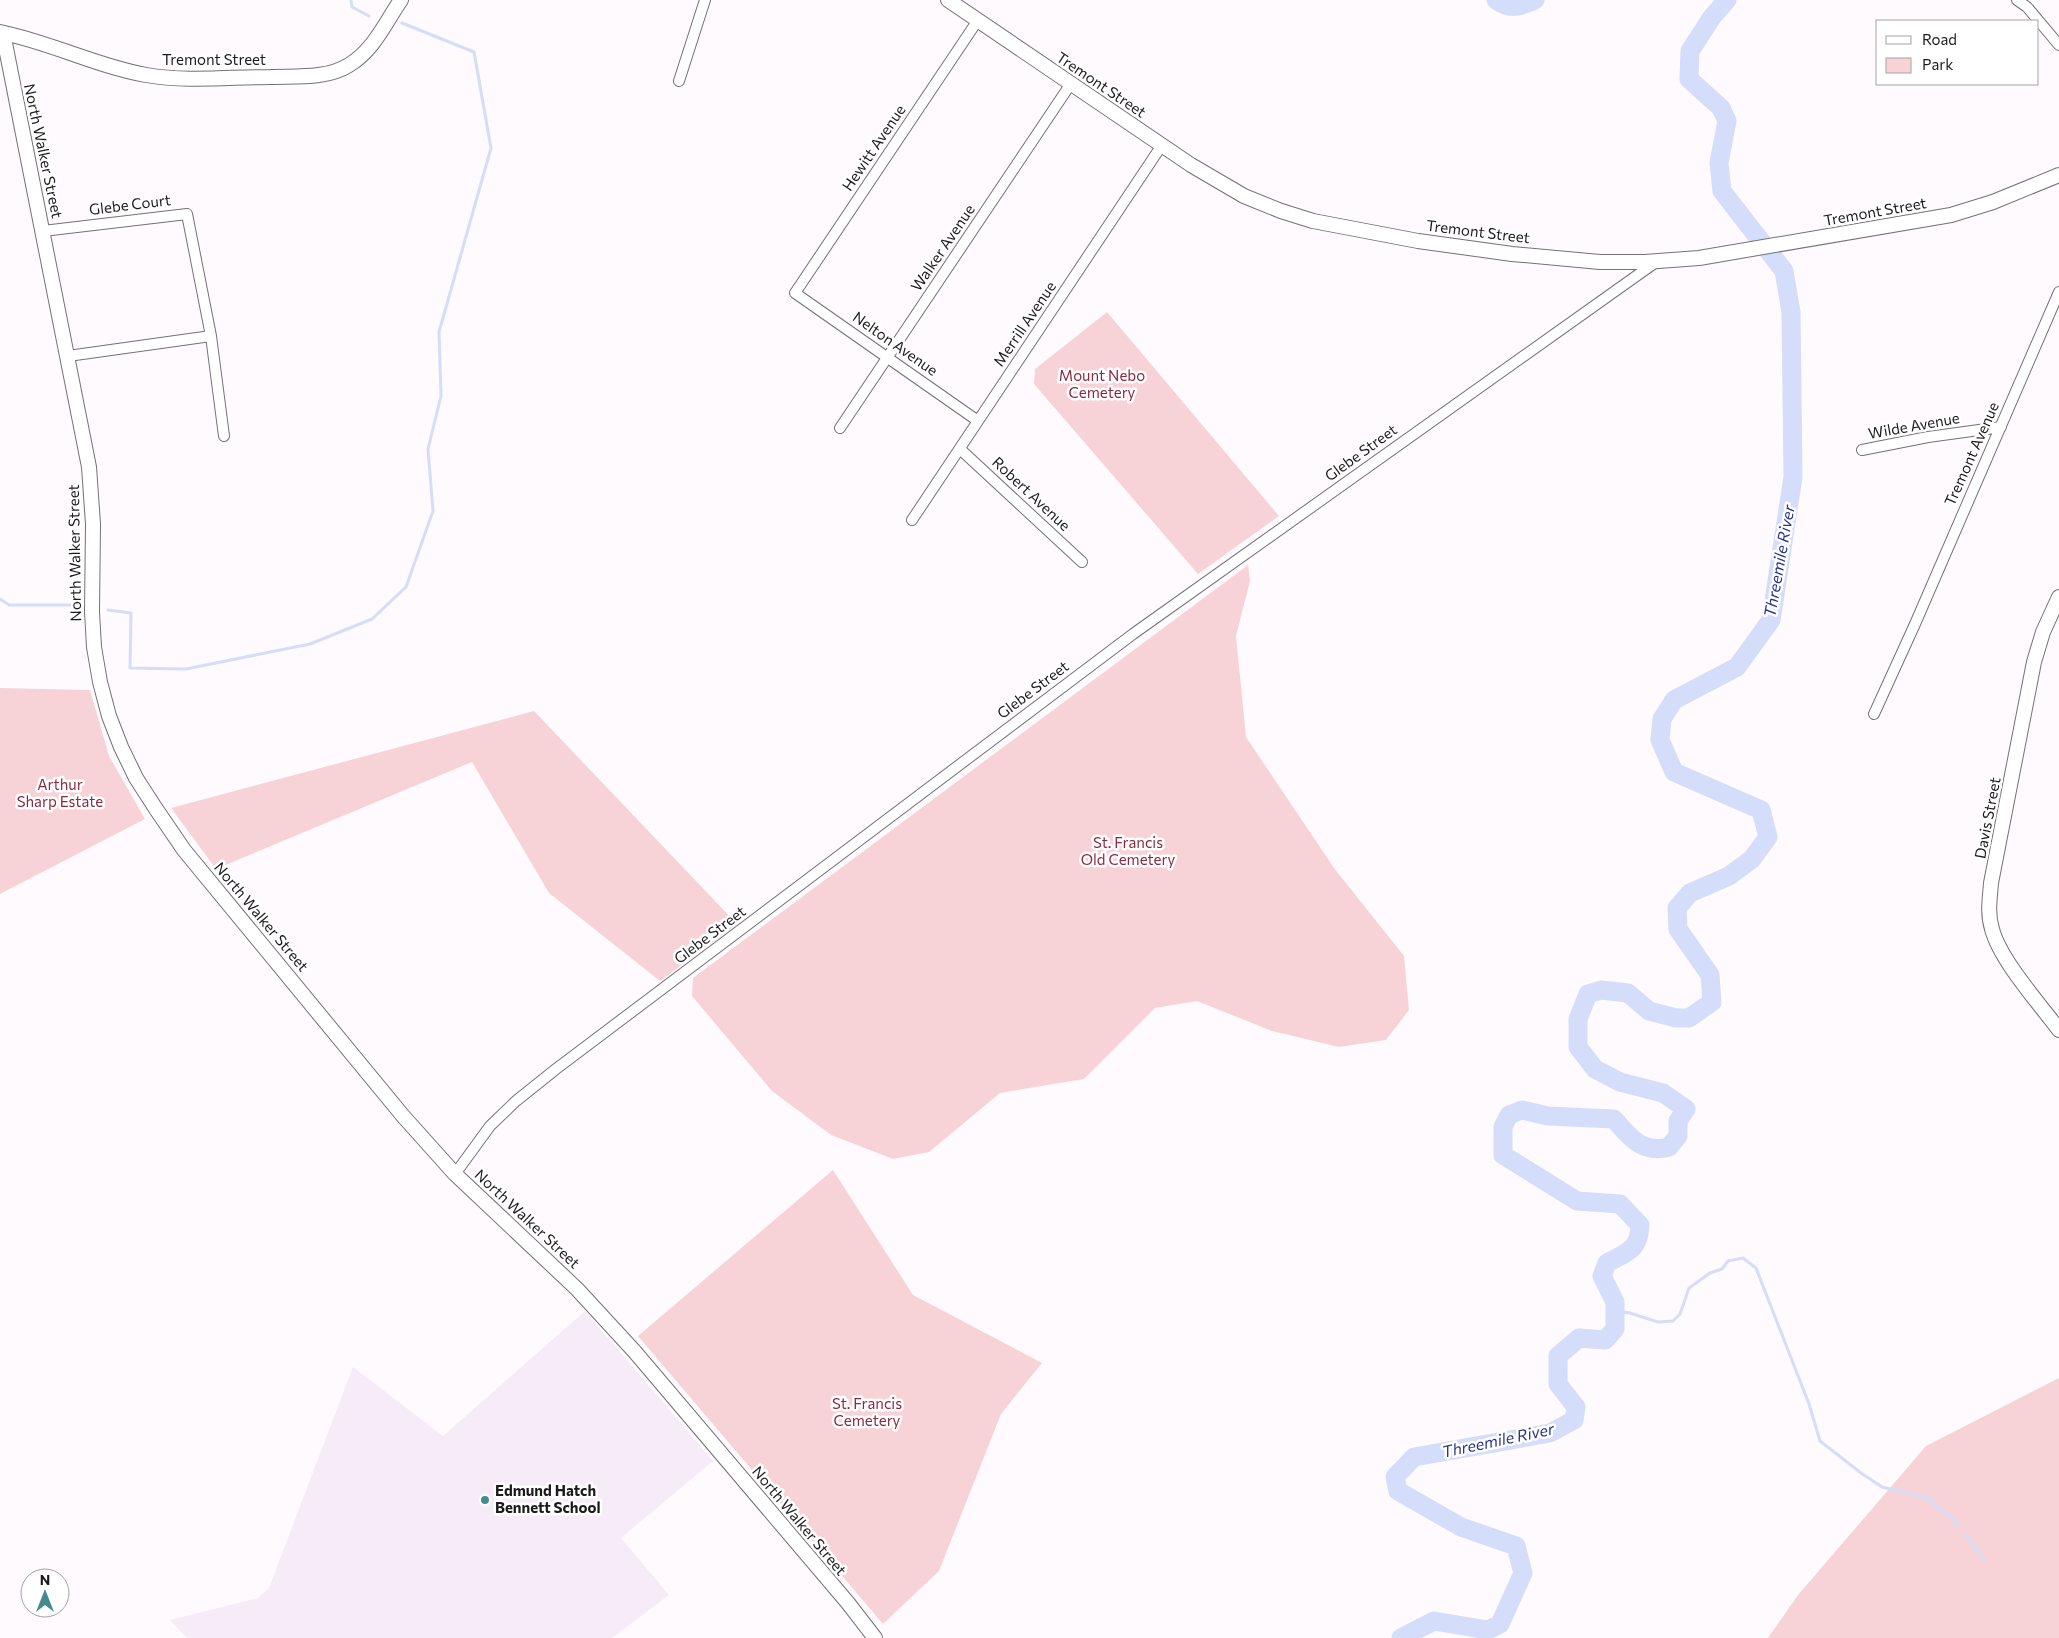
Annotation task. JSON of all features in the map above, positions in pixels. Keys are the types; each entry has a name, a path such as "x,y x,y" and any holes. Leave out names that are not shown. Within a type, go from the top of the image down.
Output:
{"main road":[{"name":"Tremont Street","path":"2,32 144,74 189,78 302,76 339,70 358,59 373,42 401,0"},
{"name":"Tremont Street","path":"948,0 1207,175 1244,196 1281,211 1314,221 1418,241 1512,254 1600,262 1656,262 1699,258 1956,213 1993,202 2059,175"},
{"name":"North Walker Street","path":"2,32 68,356 92,487 94,524 92,612 97,664 110,716 128,762 146,794 184,850 391,1103 455,1174 577,1289 640,1357 848,1603 875,1638"},
{"name":"Davis Street","path":"2059,597 2054,617 2034,662 1991,883 1989,908 1991,928 2002,953 2059,1030"}],"street":[{"path":"679,81 705,0"},
{"path":"2017,0 2027,7 2038,20"},
{"name":"Hewitt Avenue","path":"795,293 978,20"},
{"path":"2039,21 2059,45"},
{"name":"Walker Avenue","path":"840,428 1070,84"},
{"name":"Merrill Avenue","path":"912,520 1162,145"},
{"name":"Glebe Court","path":"43,231 187,214 211,336 224,436"},
{"name":"Glebe Street","path":"455,1174 490,1126 516,1101 549,1074 1133,634 1656,262"},
{"name":"Tremont Avenue","path":"1874,714 1913,630 2059,292"},
{"name":"Nelton Avenue","path":"795,293 978,421"},
{"path":"68,356 211,336"},
{"name":"Wilde Avenue","path":"1862,450 1928,437 2001,427"},
{"name":"Robert Avenue","path":"960,449 1082,562"}],"shaded area":[{"name":"Edmund Hatch Bennett School","path":"585,1311 713,1461 621,1538 669,1595 612,1638 187,1638 170,1620 258,1598 269,1588 353,1367 443,1436"}],"green space":[{"name":"Mount Nebo Cemetery","path":"1107,312 1279,516 1198,574 1034,384 1035,369"},
{"name":"St. Francis Old Cemetery","path":"1248,565 1250,581 1236,636 1246,737 1334,868 1404,956 1409,1010 1386,1040 1339,1047 1272,1031 1197,1001 1155,1008 1084,1079 1000,1093 929,1152 893,1159 831,1135 772,1091 692,996 693,978"},
{"name":"Arthur Sharp Estate","path":"0,688 90,690 109,756 145,819 0,894"},
{"path":"534,711 737,924 660,981 549,893 472,762 216,869 171,808"},
{"name":"St. Francis Cemetery","path":"833,1170 913,1295 1042,1363 1001,1414 939,1571 883,1624 638,1336"},
{"path":"2059,1378 2059,1638 1768,1638 1798,1595 1926,1446"}],"waterway":[{"path":"351,0 352,7 369,16"},
{"name":"Threemile River","path":"1496,0 1511,6 1535,0"},
{"name":"Threemile River","path":"1401,1638 1434,1621 1488,1630 1500,1624 1523,1573 1516,1546 1461,1527 1398,1491 1395,1477 1414,1457 1550,1433 1574,1420 1576,1407 1558,1384 1558,1356 1579,1338 1605,1340 1615,1329 1615,1302 1602,1276 1607,1263 1631,1250 1639,1234 1640,1225 1620,1204 1577,1201 1503,1155 1503,1127 1509,1115 1522,1110 1548,1116 1614,1119 1638,1143 1652,1148 1669,1147 1678,1136 1678,1121 1686,1109 1663,1093 1620,1082 1595,1069 1578,1047 1578,1019 1588,994 1601,990 1628,993 1649,1011 1676,1018 1689,1018 1712,1002 1710,975 1678,929 1677,908 1690,893 1729,876 1752,859 1768,837 1761,810 1674,772 1660,740 1662,719 1674,700 1737,667 1771,620 1793,477 1791,312 1784,271 1722,191 1719,163 1727,121 1721,108 1689,79 1690,51 1712,17 1727,0"},
{"path":"108,610 131,613 130,668 186,669 310,644 372,619 406,587 433,511 428,449 441,396 439,332 491,148 474,52 402,23"},
{"path":"0,599 9,605 75,605"},
{"path":"1615,1311 1630,1313 1658,1322 1673,1321 1680,1314 1689,1288 1710,1273 1722,1269 1728,1261 1743,1258 1756,1268 1809,1404 1820,1441 1882,1487 1928,1498 1959,1525"},
{"path":"1966,1534 1984,1560"}],"place":[{"name":"Edmund Hatch Bennett School","path":"485,1500"}]}
